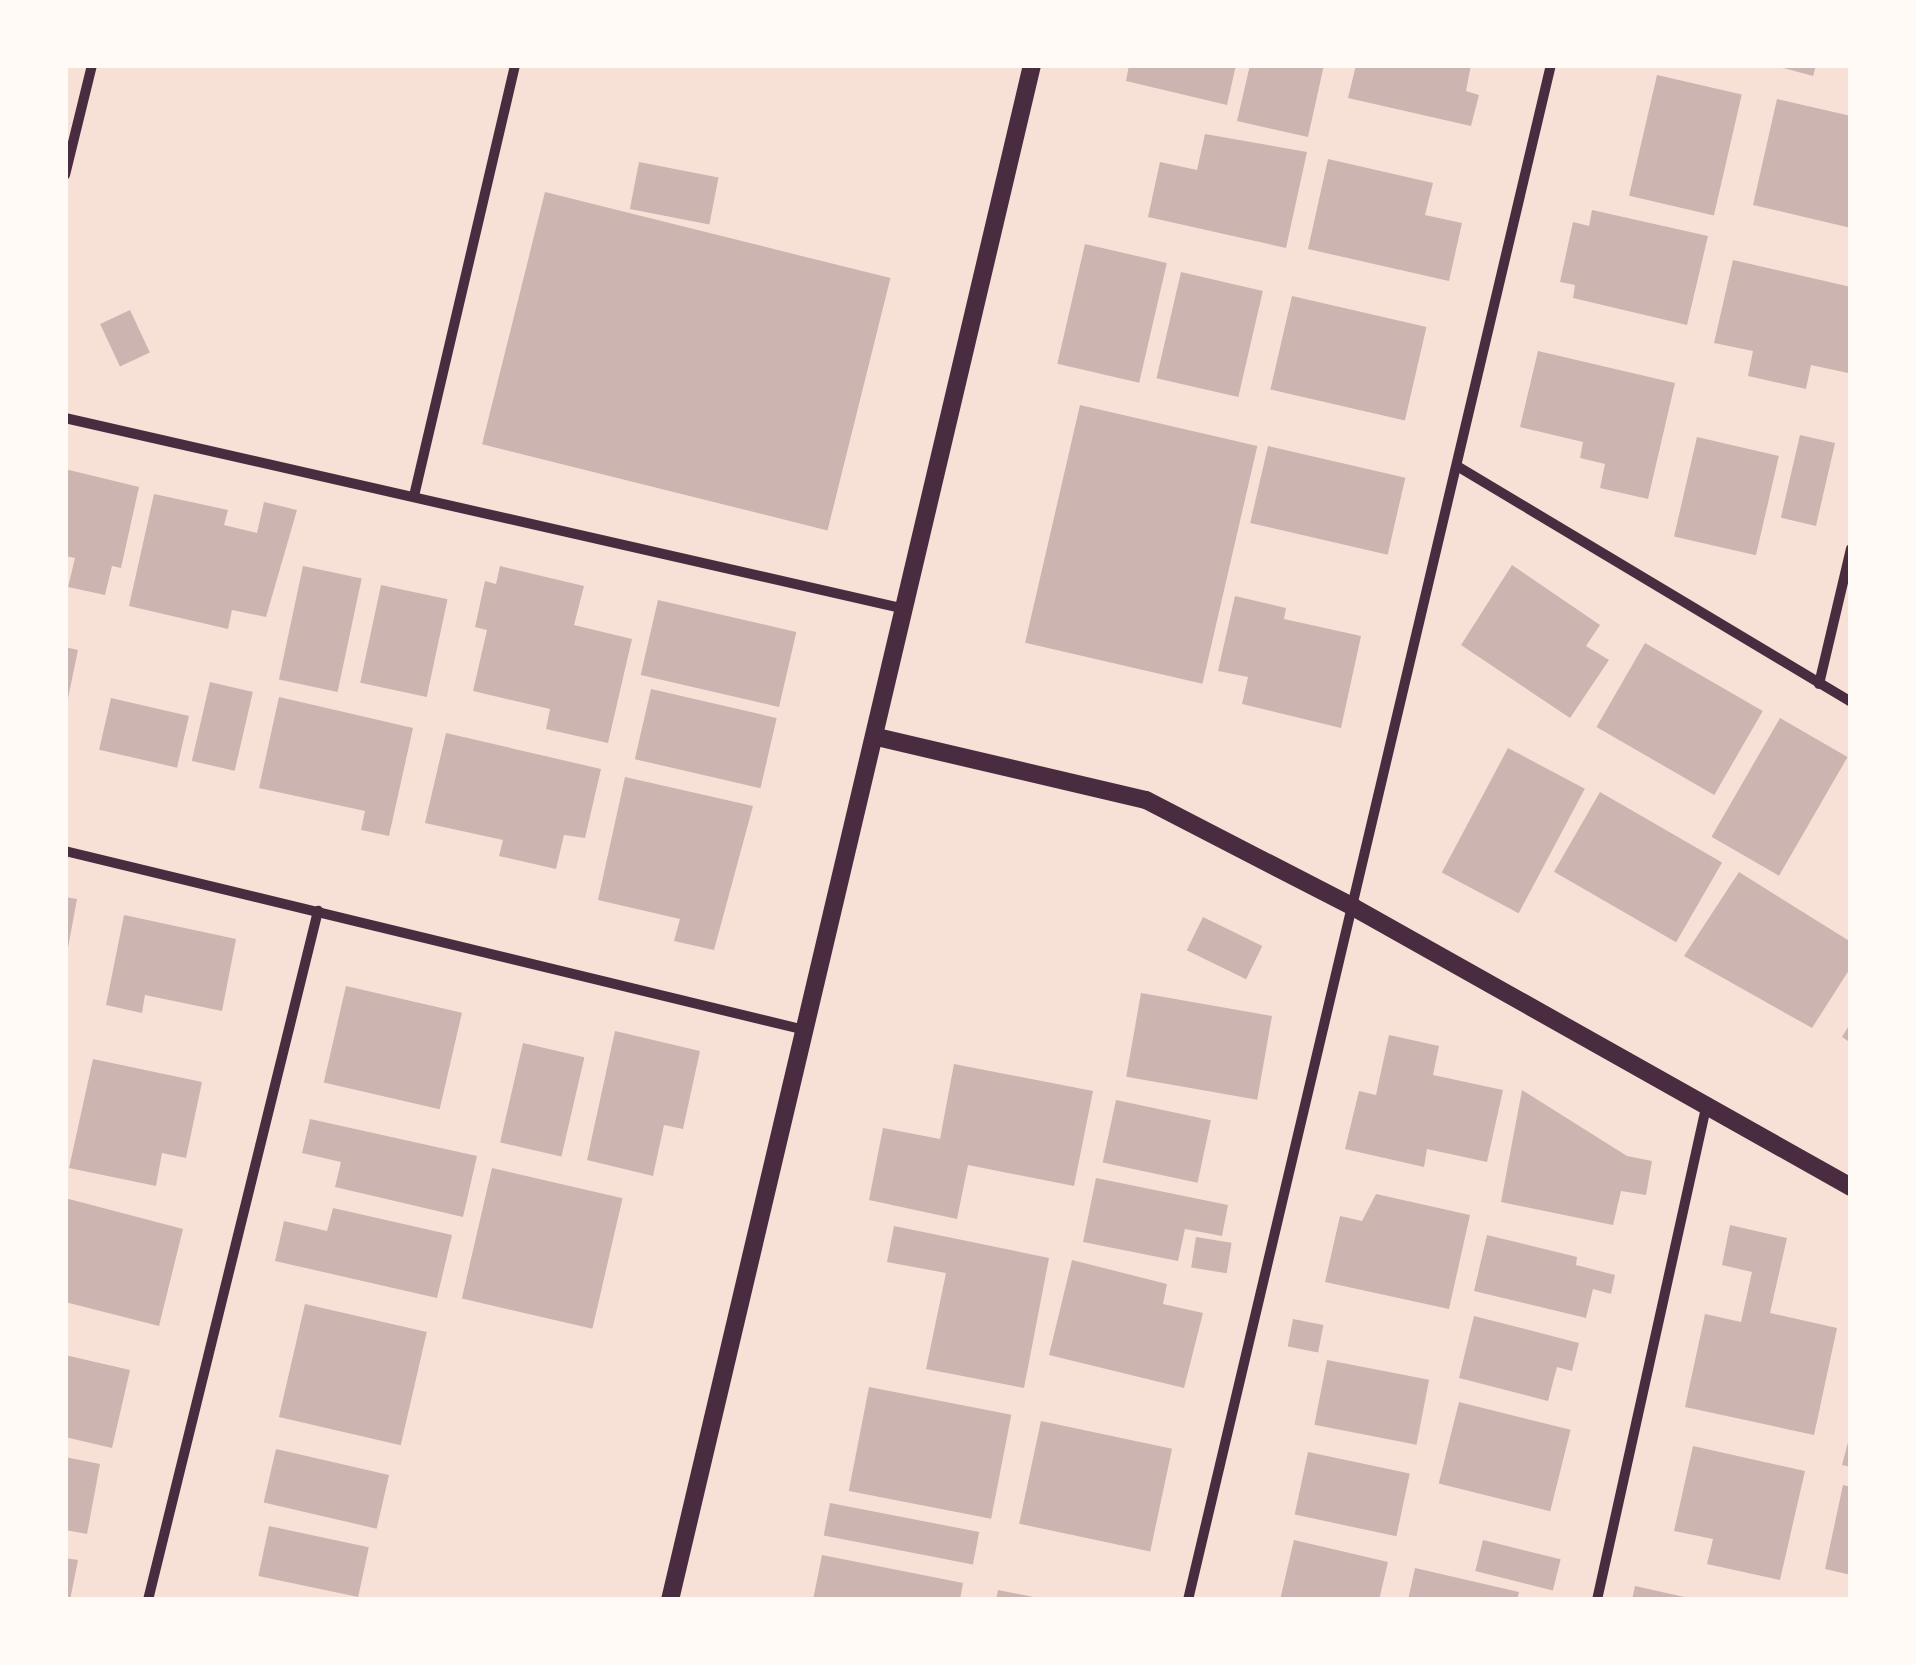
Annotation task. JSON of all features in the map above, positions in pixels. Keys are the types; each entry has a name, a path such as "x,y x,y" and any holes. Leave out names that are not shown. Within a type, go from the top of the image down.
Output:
{"street":[{"path":"65,174 92,65"},
{"path":"414,496 515,65"},
{"path":"670,1600 801,1029 878,736 1032,65"},
{"path":"1188,1600 1551,65"},
{"path":"65,418 905,608"},
{"path":"1456,466 1851,702"},
{"path":"1819,684 1851,549"},
{"path":"878,736 1146,800 1353,907 1851,1186"},
{"path":"65,852 801,1029"},
{"path":"148,1600 318,912"},
{"path":"1597,1600 1707,1103"}],"building":[{"path":"1129,65 1236,65 1227,105 1126,81"},
{"path":"1250,65 1324,65 1308,137 1237,121"},
{"path":"1356,65 1471,65 1466,91 1479,95 1471,126 1348,98"},
{"path":"1773,65 1816,65 1813,76"},
{"path":"1657,75 1742,95 1714,215 1629,196"},
{"path":"1777,99 1851,116 1851,228 1753,205"},
{"path":"1205,134 1307,152 1286,248 1148,217 1160,162 1197,170"},
{"path":"1328,159 1433,183 1425,215 1462,223 1449,281 1308,249"},
{"path":"639,162 719,177 709,225 630,209"},
{"path":"545,192 890,278 828,530 482,444"},
{"path":"1592,210 1708,236 1687,325 1573,298 1575,285 1560,282 1573,222 1589,226"},
{"path":"1085,244 1167,263 1139,383 1057,364"},
{"path":"1733,260 1851,287 1848,373 1811,365 1806,389 1748,376 1753,351 1714,343"},
{"path":"1181,272 1263,291 1238,397 1156,378"},
{"path":"1292,296 1426,327 1405,421 1270,390"},
{"path":"130,310 150,353 120,367 100,324"},
{"path":"1538,351 1675,383 1648,499 1600,488 1605,464 1580,458 1583,442 1520,427"},
{"path":"1080,405 1257,446 1202,684 1025,643"},
{"path":"1800,435 1835,443 1816,526 1781,518"},
{"path":"1697,437 1779,456 1756,555 1674,536"},
{"path":"1268,446 1405,478 1388,555 1250,523"},
{"path":"65,469 139,487 121,568 112,566 105,595 68,587 75,558 65,556"},
{"path":"154,494 228,510 224,525 257,533 264,502 297,510 266,617 232,610 228,629 129,606"},
{"path":"1512,565 1600,625 1586,646 1609,660 1570,718 1461,645"},
{"path":"303,566 362,578 338,692 279,679"},
{"path":"500,566 584,586 574,625 632,639 608,743 546,729 550,709 473,691 487,630 475,627 485,581 496,584"},
{"path":"381,585 448,599 427,697 360,683"},
{"path":"1235,596 1286,608 1284,619 1361,636 1341,728 1242,704 1248,677 1218,671"},
{"path":"658,600 796,632 779,707 641,675"},
{"path":"1645,643 1763,711 1714,795 1596,727"},
{"path":"65,647 78,650 67,703 65,703"},
{"path":"210,682 253,692 235,771 192,761"},
{"path":"651,689 777,718 760,788 635,759"},
{"path":"279,697 413,728 389,836 361,830 365,811 259,788"},
{"path":"111,698 189,716 177,768 99,750"},
{"path":"1780,718 1848,757 1779,876 1712,837"},
{"path":"446,733 601,769 585,838 564,835 556,869 499,856 503,840 425,823"},
{"path":"1508,748 1585,789 1519,913 1442,872"},
{"path":"625,777 753,806 714,950 674,941 680,919 598,900"},
{"path":"1600,792 1722,863 1676,942 1554,872"},
{"path":"1739,872 1851,942 1851,967 1812,1028 1684,956"},
{"path":"65,897 77,899 67,953 65,953"},
{"path":"124,915 236,939 222,1011 145,995 142,1013 106,1005"},
{"path":"1203,917 1262,946 1246,979 1187,950"},
{"path":"346,986 462,1013 440,1109 324,1082"},
{"path":"1141,993 1272,1016 1257,1100 1126,1077"},
{"path":"1851,1022 1851,1043 1842,1037"},
{"path":"615,1031 700,1051 683,1129 664,1125 653,1176 587,1160"},
{"path":"1389,1035 1439,1046 1433,1075 1503,1090 1487,1162 1427,1149 1424,1167 1345,1149 1359,1091 1376,1095"},
{"path":"523,1043 584,1057 561,1157 500,1142"},
{"path":"93,1059 202,1082 186,1158 162,1153 156,1186 69,1168"},
{"path":"954,1064 1093,1091 1074,1186 968,1165 957,1219 869,1200 883,1128 940,1139"},
{"path":"1522,1090 1627,1156 1652,1161 1646,1195 1621,1191 1613,1225 1501,1202"},
{"path":"1116,1100 1211,1120 1198,1183 1103,1163"},
{"path":"310,1119 477,1156 463,1217 335,1187 341,1162 302,1153"},
{"path":"492,1168 623,1198 592,1329 462,1299"},
{"path":"1096,1178 1228,1205 1222,1236 1185,1229 1178,1261 1083,1242"},
{"path":"1376,1194 1470,1215 1449,1309 1325,1282 1340,1216 1362,1221"},
{"path":"65,1198 183,1229 159,1326 65,1302"},
{"path":"333,1208 452,1235 437,1298 275,1261 284,1221 327,1231"},
{"path":"1730,1225 1787,1238 1770,1313 1837,1328 1814,1435 1685,1407 1705,1314 1741,1322 1752,1272 1722,1265"},
{"path":"894,1226 1049,1258 1024,1388 926,1369 946,1273 887,1262"},
{"path":"1487,1235 1577,1257 1576,1265 1615,1275 1611,1294 1593,1289 1586,1318 1474,1291"},
{"path":"1196,1237 1232,1243 1227,1273 1191,1268"},
{"path":"1072,1260 1167,1284 1163,1304 1203,1313 1184,1388 1049,1355"},
{"path":"305,1304 427,1332 401,1445 279,1417"},
{"path":"1474,1316 1579,1343 1572,1371 1557,1367 1548,1401 1459,1378"},
{"path":"1293,1319 1323,1325 1318,1352 1288,1346"},
{"path":"65,1355 130,1370 112,1448 65,1437"},
{"path":"1327,1360 1429,1380 1416,1445 1314,1425"},
{"path":"869,1387 1011,1415 991,1519 849,1491"},
{"path":"1459,1402 1571,1430 1550,1511 1439,1484"},
{"path":"1041,1421 1172,1449 1150,1552 1019,1524"},
{"path":"1851,1431 1851,1467 1842,1465"},
{"path":"1693,1446 1805,1471 1780,1580 1707,1564 1713,1539 1674,1531"},
{"path":"276,1449 389,1475 377,1529 264,1503"},
{"path":"1308,1452 1410,1474 1396,1536 1295,1515"},
{"path":"65,1457 100,1464 87,1534 65,1530"},
{"path":"1843,1485 1851,1487 1851,1575 1825,1569"},
{"path":"830,1503 979,1532 973,1564 824,1535"},
{"path":"269,1526 369,1547 358,1597 258,1576"},
{"path":"1294,1540 1388,1562 1379,1600 1280,1600"},
{"path":"1483,1540 1561,1559 1553,1590 1475,1571"},
{"path":"822,1555 963,1583 960,1600 813,1600"},
{"path":"65,1558 78,1560 70,1600 65,1600"},
{"path":"1415,1568 1519,1592 1517,1600 1408,1600"},
{"path":"1635,1586 1689,1598 1689,1600 1632,1600"},
{"path":"998,1590 1039,1598 1039,1600 996,1600"}]}
